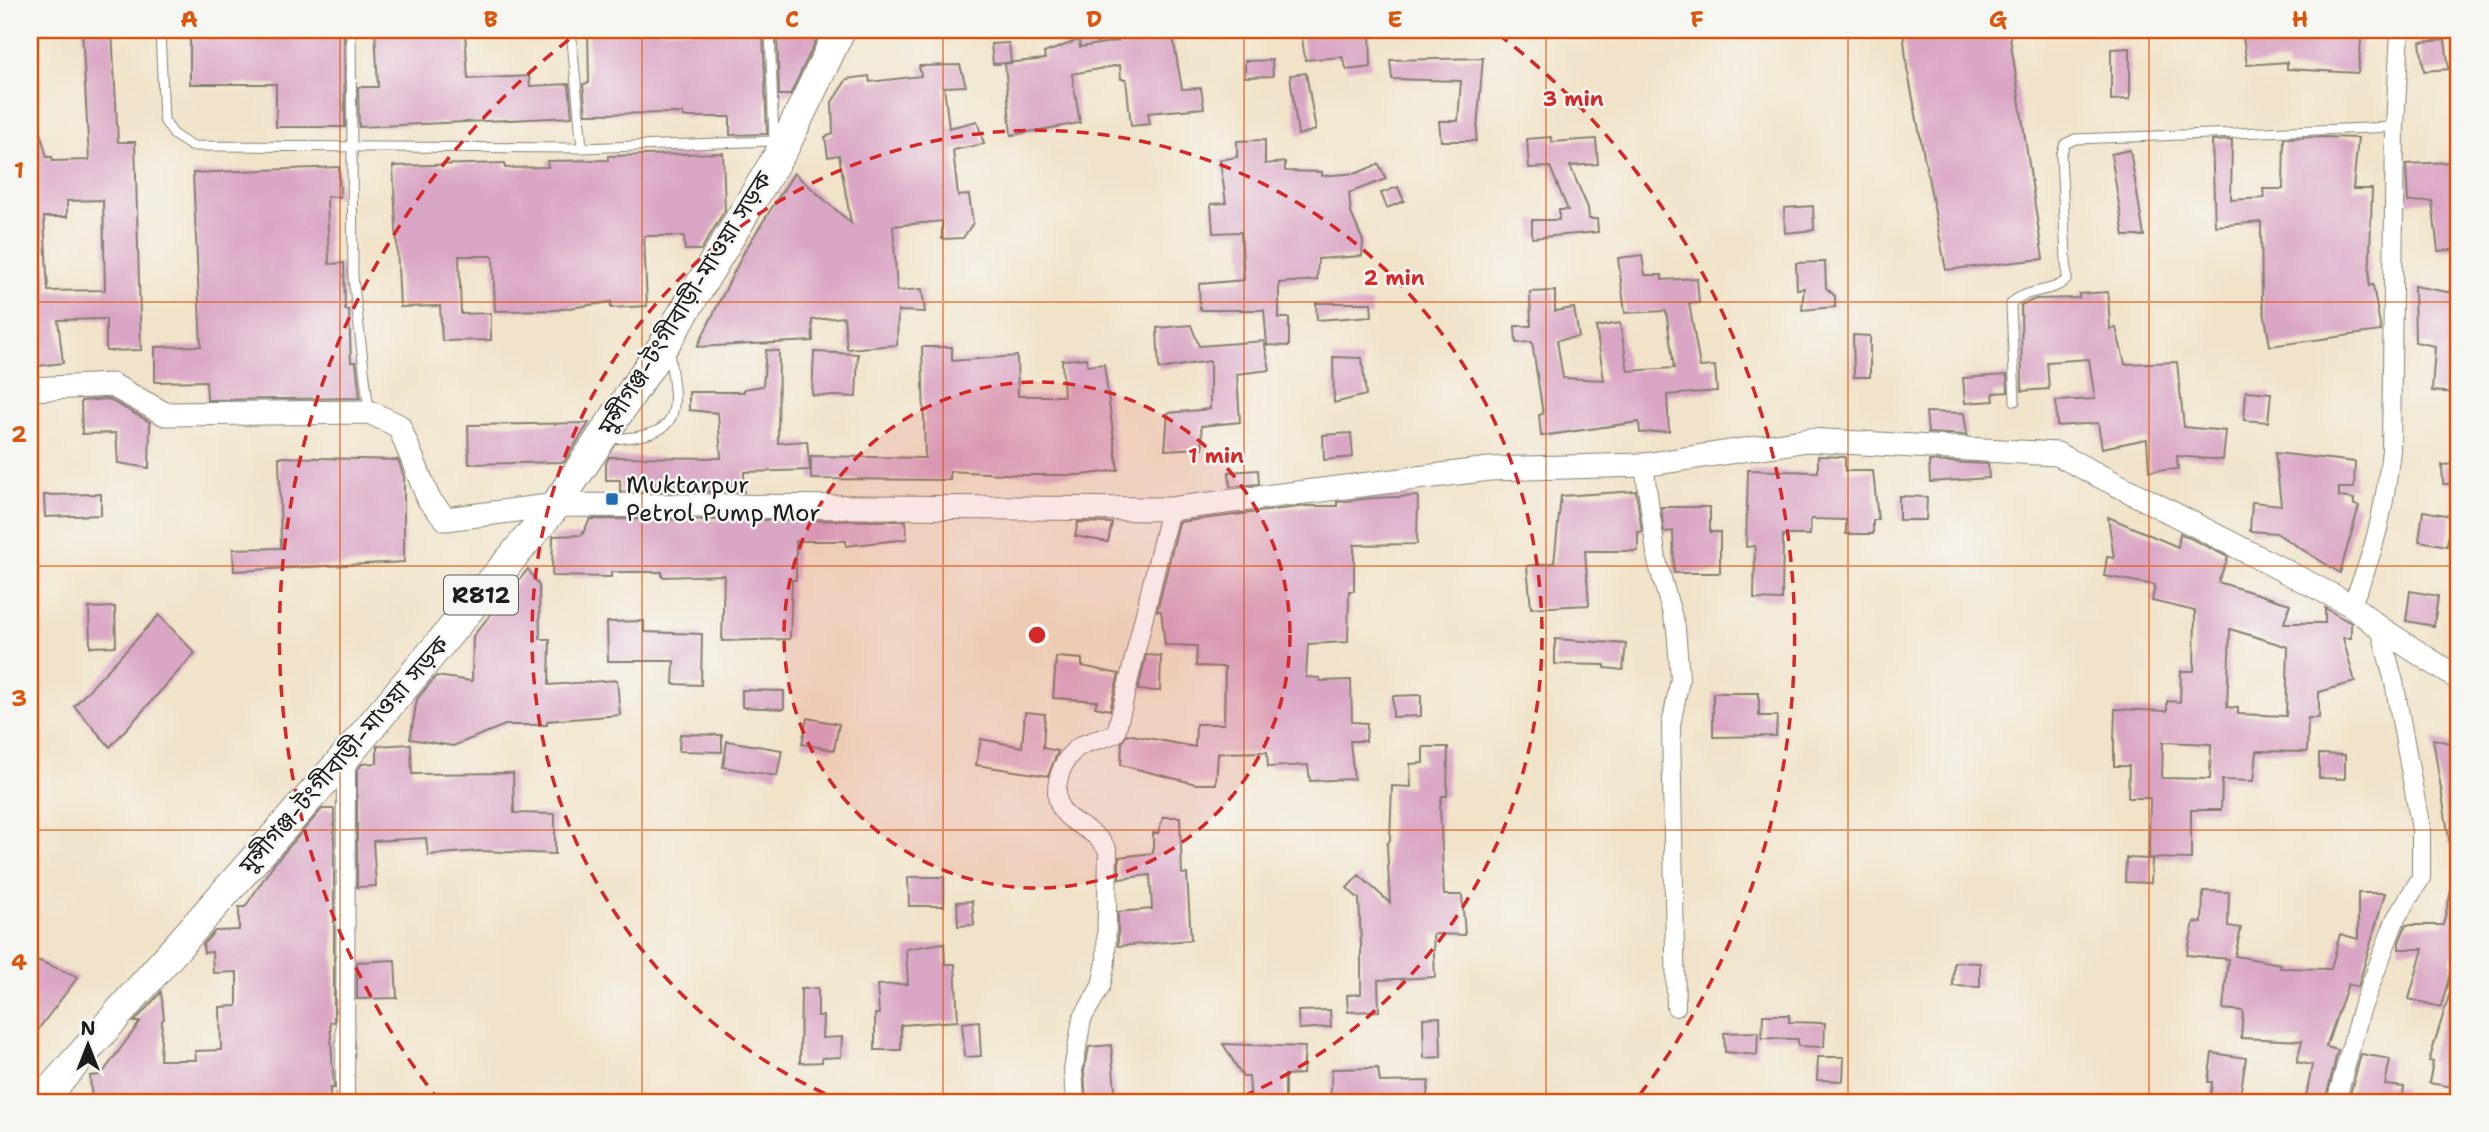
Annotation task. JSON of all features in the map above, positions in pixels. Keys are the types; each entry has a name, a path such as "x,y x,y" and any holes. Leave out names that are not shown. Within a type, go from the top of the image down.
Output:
{"main road":[{"name":"মুন্সীগঞ্জ-টংগীবাড়ী-মাওয়া সড়ক","path":"40,1102 346,756 556,505 667,340 779,144 840,30"}],"street":[{"path":"2351,605 2366,573 2377,538 2386,495 2391,450 2395,127 2400,30"},
{"path":"30,389 112,385 165,414 369,412 399,426 429,500 446,519 556,505 1170,509 1489,469 1644,465 1808,440 2057,454 2351,605 2380,628 2459,679"},
{"path":"1644,465 1657,561 1676,628 1680,679 1671,725 1676,1007"},
{"path":"1075,1102 1073,1070 1082,1018 1101,986 1106,961 1108,851 1101,838 1066,815 1057,803 1055,791 1067,760 1080,747 1116,733 1170,509"},
{"path":"2336,1102 2361,1010 2396,919 2421,878 2421,829 2380,628"},
{"path":"345,1102 346,756"}],"lane":[{"path":"160,30 164,120 174,135 191,146 351,148 582,148 779,144 770,30"},
{"path":"351,30 353,277 369,412"},
{"path":"570,30 582,148"},
{"path":"2015,401 2011,304 2016,298 2062,285 2067,279 2062,155 2065,144 2075,139 2395,127"},
{"path":"600,439 640,438 666,427 674,413 676,394 667,340"}],"building":[{"path":"82,30 112,30 118,142 135,142 141,350 106,351 106,319 58,320 63,363 30,367 30,114 35,113 47,157 52,157 53,161 89,160","holes":["103,200 105,290 48,291 44,217 67,217 67,201"]},
{"path":"190,30 344,30 345,127 276,127 276,84 190,84"},
{"path":"375,30 465,30 468,79 529,76 530,86 569,84 572,117 359,127 358,87 378,87"},
{"path":"588,30 763,30 767,134 730,135 730,117 683,117 683,113 586,114 583,84 589,83"},
{"path":"777,30 821,30 790,95 779,95"},
{"path":"1301,30 1370,30 1371,67 1347,70 1342,57 1305,60"},
{"path":"1903,30 2009,30 2043,259 1946,270 1907,68"},
{"path":"2289,30 2362,30 2358,73 2287,69 2287,62 2247,65 2243,37 2289,33"},
{"path":"1172,32 1182,89 1201,88 1204,108 1148,113 1150,124 1131,126 1126,79 1121,79 1120,65 1072,74 1080,123 1011,135 1005,63 1045,59 1044,53 1079,40 1080,47 1118,41 1118,37 1138,33"},
{"path":"2445,40 2449,69 2424,71 2420,42"},
{"path":"1009,43 1011,63 993,64 991,44"},
{"path":"2130,48 2130,99 2111,100 2111,49"},
{"path":"1483,58 1476,141 1441,141 1439,121 1458,121 1461,81 1392,79 1390,60"},
{"path":"1272,60 1273,76 1245,77 1245,61"},
{"path":"960,65 966,86 944,87 949,128 977,121 984,144 953,150 958,196 969,195 973,223 963,238 942,239 942,221 893,226 897,291 922,289 925,312 898,311 897,345 847,349 844,317 812,320 813,341 697,347 745,250 794,173 851,223 839,155 828,157 825,137 833,134 832,102 847,79 869,76 870,82 921,76 919,66"},
{"path":"1306,73 1316,130 1298,135 1290,75"},
{"path":"1551,137 1552,142 1596,139 1598,164 1570,166 1588,208 1589,219 1597,219 1598,232 1532,238 1532,220 1559,220 1559,210 1568,210 1550,167 1529,168 1527,139"},
{"path":"2284,138 2358,138 2353,189 2372,189 2369,286 2373,285 2381,331 2270,346 2262,300 2261,222 2215,226 2212,141 2232,140 2231,200 2264,198 2263,189 2283,189"},
{"path":"1265,140 1265,164 1285,162 1285,171 1322,172 1322,176 1357,173 1379,164 1386,179 1349,193 1351,213 1363,241 1362,256 1318,259 1317,280 1279,283 1279,318 1289,318 1289,346 1267,345 1264,310 1200,310 1199,284 1244,280 1241,232 1213,233 1211,204 1226,203 1220,160 1237,157 1237,141"},
{"path":"2130,150 2144,236 2124,236 2111,154"},
{"path":"723,153 725,210 701,250 685,250 684,236 644,236 647,306 611,308 611,302 556,310 495,311 493,256 459,256 461,314 491,313 491,340 442,341 440,306 400,307 393,166 505,163 505,168 548,167 547,161 608,160 608,156"},
{"path":"2459,163 2459,249 2438,251 2432,201 2408,202 2406,164"},
{"path":"339,167 340,197 327,197 329,264 344,263 345,310 349,310 351,362 356,362 360,398 207,400 206,381 155,382 155,347 201,346 193,173"},
{"path":"1398,187 1404,201 1387,208 1381,193"},
{"path":"1813,206 1814,230 1785,233 1784,208"},
{"path":"1642,255 1645,275 1662,275 1662,280 1697,278 1699,303 1689,303 1700,367 1715,366 1717,391 1667,395 1669,431 1640,433 1639,422 1541,436 1539,415 1543,414 1532,342 1516,343 1515,326 1531,326 1530,292 1555,291 1555,311 1574,308 1579,337 1557,340 1563,378 1604,380 1596,327 1620,323 1628,371 1674,368 1666,311 1625,313 1618,258"},
{"path":"1825,262 1826,288 1835,296 1835,307 1802,310 1804,288 1797,289 1796,263"},
{"path":"2414,286 2459,294 2457,393 2432,391 2435,346 2415,342"},
{"path":"2108,292 2110,329 2116,328 2125,364 2177,362 2184,427 2226,431 2223,460 2177,456 2178,469 2149,471 2147,439 2102,448 2098,423 2057,426 2056,401 2095,399 2089,359 2047,362 2049,389 2022,391 2021,305 2036,299 2079,298 2079,294"},
{"path":"1316,303 1371,303 1372,316 1317,320"},
{"path":"1191,325 1199,346 1264,341 1270,370 1237,374 1240,422 1201,426 1203,448 1165,450 1168,413 1210,409 1210,361 1159,369 1157,328"},
{"path":"1853,335 1870,336 1870,377 1854,377"},
{"path":"922,347 952,347 952,361 1017,356 1018,396 1064,396 1062,360 1087,358 1087,366 1104,364 1118,470 1083,475 950,471 950,480 811,479 811,456 925,458"},
{"path":"766,350 779,351 778,443 807,441 810,470 744,472 744,492 620,491 620,480 606,480 606,463 609,457 721,458 718,413 689,410 689,392 744,392 744,389 763,386"},
{"path":"814,352 858,354 856,397 812,395"},
{"path":"1333,357 1362,358 1366,395 1334,403"},
{"path":"2007,375 2008,392 1993,393 1994,401 1965,403 1963,378"},
{"path":"2246,391 2271,393 2268,422 2244,420"},
{"path":"108,399 150,422 149,468 118,463 116,433 82,434 81,401"},
{"path":"1926,412 1964,413 1967,435 1928,433"},
{"path":"589,423 564,462 469,464 468,425"},
{"path":"1351,433 1353,457 1324,460 1323,435"},
{"path":"2275,453 2355,462 2354,488 2339,488 2339,497 2354,499 2354,505 2359,506 2340,573 2276,533 2250,531 2252,502 2281,505"},
{"path":"1818,456 1845,457 1845,471 1873,471 1878,520 1873,520 1873,534 1846,534 1846,520 1811,519 1810,535 1783,535 1782,600 1754,599 1755,546 1746,547 1748,470 1818,472"},
{"path":"279,457 398,460 404,477 404,562 234,571 233,549 281,548"},
{"path":"1929,461 1988,464 1989,478 1930,482"},
{"path":"2459,464 2459,484 2443,484 2442,465"},
{"path":"1258,470 1259,484 1230,487 1229,472"},
{"path":"1636,491 1642,532 1638,532 1638,551 1585,551 1589,605 1531,608 1527,566 1554,563 1561,496"},
{"path":"101,494 101,515 45,517 44,495"},
{"path":"1418,496 1417,544 1354,545 1354,591 1349,591 1348,642 1308,644 1306,677 1320,678 1320,681 1351,680 1352,722 1367,723 1366,741 1350,741 1354,779 1310,781 1308,765 1268,767 1267,752 1218,753 1216,784 1196,784 1121,765 1122,742 1127,734 1195,747 1196,724 1224,724 1225,667 1196,666 1197,646 1165,645 1161,611 1157,611 1179,522 1306,506 1337,506 1337,502 1373,498"},
{"path":"1899,496 1927,497 1926,520 1899,520"},
{"path":"1661,507 1710,507 1710,532 1720,532 1720,573 1674,573 1673,531 1664,532"},
{"path":"2423,511 2451,516 2447,546 2419,541"},
{"path":"2108,517 2178,547 2180,533 2228,557 2218,582 2290,604 2284,623 2325,623 2325,608 2351,623 2351,638 2343,638 2355,682 2319,692 2319,718 2308,718 2307,752 2257,751 2254,781 2222,780 2221,810 2191,810 2191,859 2149,858 2150,798 2128,798 2129,766 2114,766 2114,742 2115,709 2167,711 2167,701 2180,702 2181,671 2194,671 2195,611 2152,601 2155,585 2104,576 2107,557 2114,558","holes":["2230,629 2288,647 2286,716 2238,714 2238,708 2227,707","2163,742 2211,744 2210,779 2162,778"]},
{"path":"590,519 906,521 907,539 846,546 846,541 796,541 796,580 792,580 790,639 722,641 724,575 662,577 662,572 611,572 611,577 552,576 553,536 582,535"},
{"path":"1078,522 1112,523 1108,542 1075,536"},
{"path":"528,569 539,586 540,639 550,639 549,685 617,680 620,715 547,721 547,725 505,725 453,746 410,739 417,699 436,676 472,681 473,636"},
{"path":"2410,591 2438,596 2434,626 2406,621"},
{"path":"115,607 116,646 90,647 89,608"},
{"path":"159,615 195,653 110,747 74,706"},
{"path":"644,621 644,632 702,634 701,685 673,684 674,661 608,661 607,622"},
{"path":"1555,639 1626,644 1623,670 1605,668 1605,665 1555,664"},
{"path":"1146,655 1161,656 1160,691 1138,690"},
{"path":"1056,657 1082,659 1082,666 1119,674 1110,710 1095,707 1097,701 1053,698"},
{"path":"742,690 784,691 784,709 742,707"},
{"path":"1713,693 1759,693 1759,716 1777,716 1776,736 1713,737"},
{"path":"1421,695 1421,716 1393,717 1393,696"},
{"path":"1025,712 1045,714 1043,748 1058,751 1048,776 976,765 981,739 1022,747"},
{"path":"807,718 839,724 834,750 802,744"},
{"path":"680,734 722,735 722,752 679,751"},
{"path":"2433,739 2459,745 2459,844 2450,845"},
{"path":"727,741 782,750 777,776 723,767"},
{"path":"411,744 412,774 513,773 514,813 555,814 555,854 480,851 428,855 426,838 373,841 376,886 357,887 357,770 362,764 377,763 377,746"},
{"path":"1423,747 1448,747 1447,796 1442,796 1440,807 1444,895 1462,895 1465,935 1433,934 1435,977 1378,980 1379,1011 1348,1012 1347,995 1361,994 1361,944 1359,899 1347,888 1359,875 1390,903 1387,844 1390,840 1392,786 1411,787 1410,764 1423,763"},
{"path":"2319,754 2345,755 2345,779 2319,778"},
{"path":"322,809 334,809 334,1022 330,1022 334,1088 330,1088 330,1102 92,1102 90,1076 101,1075 140,1022 134,1022 161,992 164,1019 160,1060 196,1060 195,1051 221,1050 220,1007 237,1006 237,972 213,973 212,952 204,953 203,944 215,931 239,930 239,907 245,907 273,865"},
{"path":"1163,817 1180,817 1182,874 1187,874 1191,940 1118,946 1118,912 1152,909 1150,875 1119,879 1119,857 1153,853 1153,833 1158,833"},
{"path":"2126,858 2152,859 2151,883 2125,882"},
{"path":"908,877 944,877 944,906 909,906"},
{"path":"2453,883 2459,884 2459,934 2441,1007 2409,999 2423,949 2399,949 2399,942 2406,925 2443,925"},
{"path":"2203,891 2229,892 2228,926 2241,928 2235,956 2281,964 2280,968 2331,969 2340,934 2358,939 2358,893 2385,893 2358,987 2348,984 2326,1047 2338,1050 2325,1102 2305,1102 2312,1065 2297,1062 2302,1041 2241,1038 2243,1011 2223,1009 2228,959 2187,955 2194,922 2202,923"},
{"path":"972,901 974,925 958,926 957,902"},
{"path":"944,943 945,964 955,964 958,1021 901,1025 901,1050 875,1050 875,1014 879,1014 877,985 908,984 906,949"},
{"path":"30,957 78,977 30,1040"},
{"path":"395,960 397,998 357,999 357,962"},
{"path":"1954,962 1980,963 1980,987 1953,986"},
{"path":"2456,973 2459,973 2459,1088 2429,1083 2433,1062 2429,1061"},
{"path":"818,988 818,1016 823,1016 822,1038 842,1037 841,1057 822,1058 822,1062 800,1063 801,989"},
{"path":"1330,1010 1331,1027 1299,1029 1298,1011"},
{"path":"1763,1015 1789,1015 1789,1022 1825,1023 1824,1047 1798,1046 1798,1039 1762,1038"},
{"path":"1440,1017 1441,1057 1424,1058 1423,1018"},
{"path":"979,1021 981,1056 965,1057 962,1023"},
{"path":"1758,1032 1757,1055 1725,1052 1724,1033"},
{"path":"1223,1044 1305,1047 1303,1074 1285,1075 1285,1102 1251,1102 1249,1077 1243,1077"},
{"path":"1111,1045 1116,1101 1086,1102 1084,1071 1089,1047"},
{"path":"2212,1053 2246,1058 2239,1102 2210,1102 2212,1082 2208,1082"},
{"path":"2361,1054 2390,1059 2385,1085 2404,1087 2402,1102 2348,1102"},
{"path":"1818,1057 1844,1057 1843,1081 1817,1080"},
{"path":"1378,1068 1380,1082 1429,1081 1426,1102 1330,1102 1332,1069"}],"place":[{"name":"Muktarpur Petrol Pump Mor","path":"612,499"}]}
